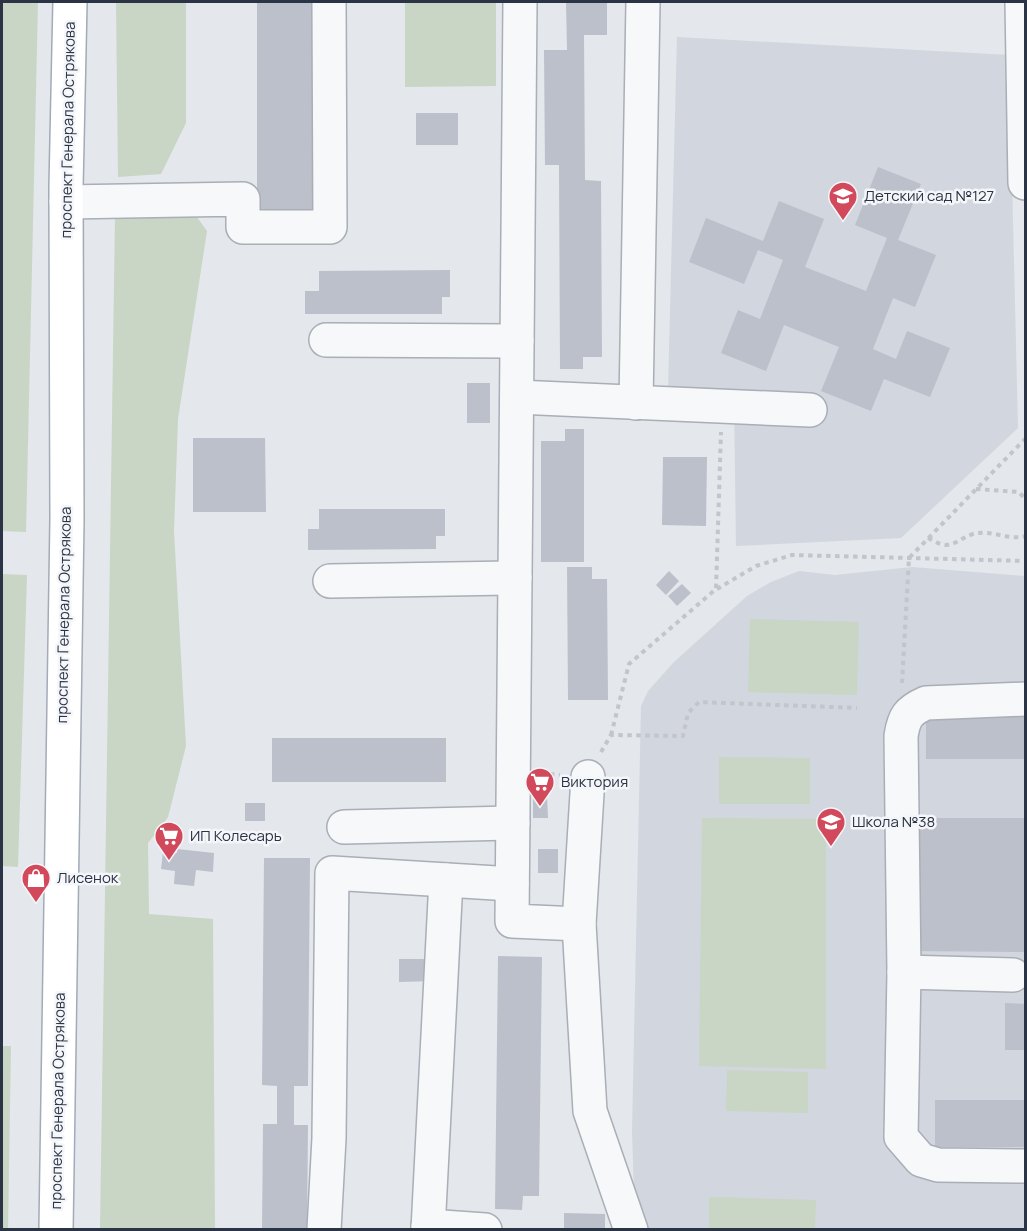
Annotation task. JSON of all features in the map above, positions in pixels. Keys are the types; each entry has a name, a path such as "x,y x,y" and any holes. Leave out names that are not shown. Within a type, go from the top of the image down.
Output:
{"main road":[{"name":"проспект Генерала Острякова","path":"56,1230 67,519 66,201 70,2"}],"lane":[{"path":"66,201 243,199 243,227 330,227 329,2"},
{"path":"520,2 512,921 579,924"},
{"path":"636,403 643,2"},
{"path":"1022,2 1025,183"},
{"path":"326,340 517,341"},
{"path":"517,397 810,410"},
{"path":"330,581 515,578"},
{"path":"1026,699 926,703 911,709 904,719 901,736 904,972 900,1137 921,1160 939,1165 1026,1166"},
{"path":"588,777 579,924 590,1111 631,1230"},
{"path":"344,827 513,824"},
{"path":"324,1230 328,1138 332,873 512,884"},
{"path":"446,880 428,1228 485,1230"},
{"path":"904,972 1013,975"}],"path":[{"path":"716,589 722,407"},
{"path":"911,709 902,683 909,558 1026,438"},
{"path":"976,489 1019,492 1026,500"},
{"path":"928,538 943,546 960,542 971,534 988,533 1015,539 1025,535"},
{"path":"513,771 588,777 611,735 629,664 716,589 756,566 792,555 1026,561"},
{"path":"611,735 682,736 688,713 699,702 857,708"}],"shaded area":[{"name":"Детский сад №127","path":"677,37 1009,55 1018,428 901,538 736,546 734,397 668,390"},
{"name":"Школа №38","path":"912,567 1025,576 1025,1229 646,1229 634,1192 632,1131 641,706 648,691 674,662 747,596 771,582 799,571 835,575"}],"green space":[{"path":"2,2 38,2 26,532 2,531"},
{"path":"116,2 186,2 186,123 161,174 118,177"},
{"path":"405,2 496,2 496,86 405,87"},
{"path":"194,213 207,231 178,419 174,531 186,746 168,817 148,843 149,914 213,919 215,1229 100,1230 115,216"},
{"path":"2,574 27,575 18,867 2,866"},
{"path":"750,619 859,622 857,695 748,692"},
{"path":"719,757 810,758 810,804 719,804"},
{"path":"702,818 826,819 826,1069 699,1066"},
{"path":"2,1046 11,1046 8,1230 2,1229"},
{"path":"727,1070 808,1072 808,1113 726,1111"},
{"path":"709,1197 816,1200 815,1229 709,1229"}],"building":[{"path":"257,2 313,2 314,216 257,216"},
{"path":"566,2 607,2 607,35 584,35 585,180 601,181 602,357 583,357 583,369 560,369 559,165 545,165 544,50 567,50"},
{"path":"416,113 458,113 458,145 416,145"},
{"path":"878,167 921,184 898,240 936,255 915,307 893,298 873,349 896,359 907,331 950,348 930,397 884,379 871,411 821,391 839,347 784,325 766,371 721,353 738,310 760,319 783,260 758,250 744,284 689,262 706,218 763,241 779,201 824,219 805,267 866,291 887,238 855,225"},
{"path":"450,270 450,297 442,297 442,314 305,314 305,291 319,291 319,271"},
{"path":"467,383 490,383 490,423 467,423"},
{"path":"565,429 584,429 584,562 541,562 541,441 565,441"},
{"path":"193,438 265,438 266,512 193,512"},
{"path":"663,457 707,457 706,526 662,525"},
{"path":"319,509 445,509 445,536 436,536 436,549 308,550 308,529 319,529"},
{"path":"567,567 592,567 592,579 607,579 608,700 568,700"},
{"path":"669,571 679,581 666,595 656,585"},
{"path":"682,584 691,593 677,606 668,596"},
{"path":"926,712 1026,712 1026,759 926,759"},
{"path":"272,738 446,738 446,782 272,782"},
{"name":"Виктория","path":"533,796 547,796 548,818 533,818"},
{"path":"245,803 265,803 265,821 245,821"},
{"path":"908,818 1026,818 1026,952 908,951"},
{"path":"177,849 214,853 213,872 196,870 194,886 174,884 175,871 161,869 163,852 177,853"},
{"path":"538,849 558,849 558,873 538,873"},
{"path":"264,858 310,858 308,1086 294,1086 294,1125 308,1125 307,1230 262,1230 263,1124 277,1124 277,1086 262,1085"},
{"path":"498,956 542,957 539,1196 523,1196 522,1210 495,1209"},
{"path":"399,959 434,959 434,981 399,982"},
{"path":"1005,1003 1026,1004 1026,1050 1005,1050"},
{"path":"935,1100 1026,1100 1026,1147 935,1147"},
{"path":"564,1213 605,1214 605,1230 564,1230"}],"place":[{"name":"Детский сад №127","path":"843,222"},
{"name":"Виктория","path":"540,808"},
{"name":"Школа №38","path":"831,848"},
{"name":"ИП Колесарь","path":"169,862"},
{"name":"Лисенок","path":"36,904"}]}
